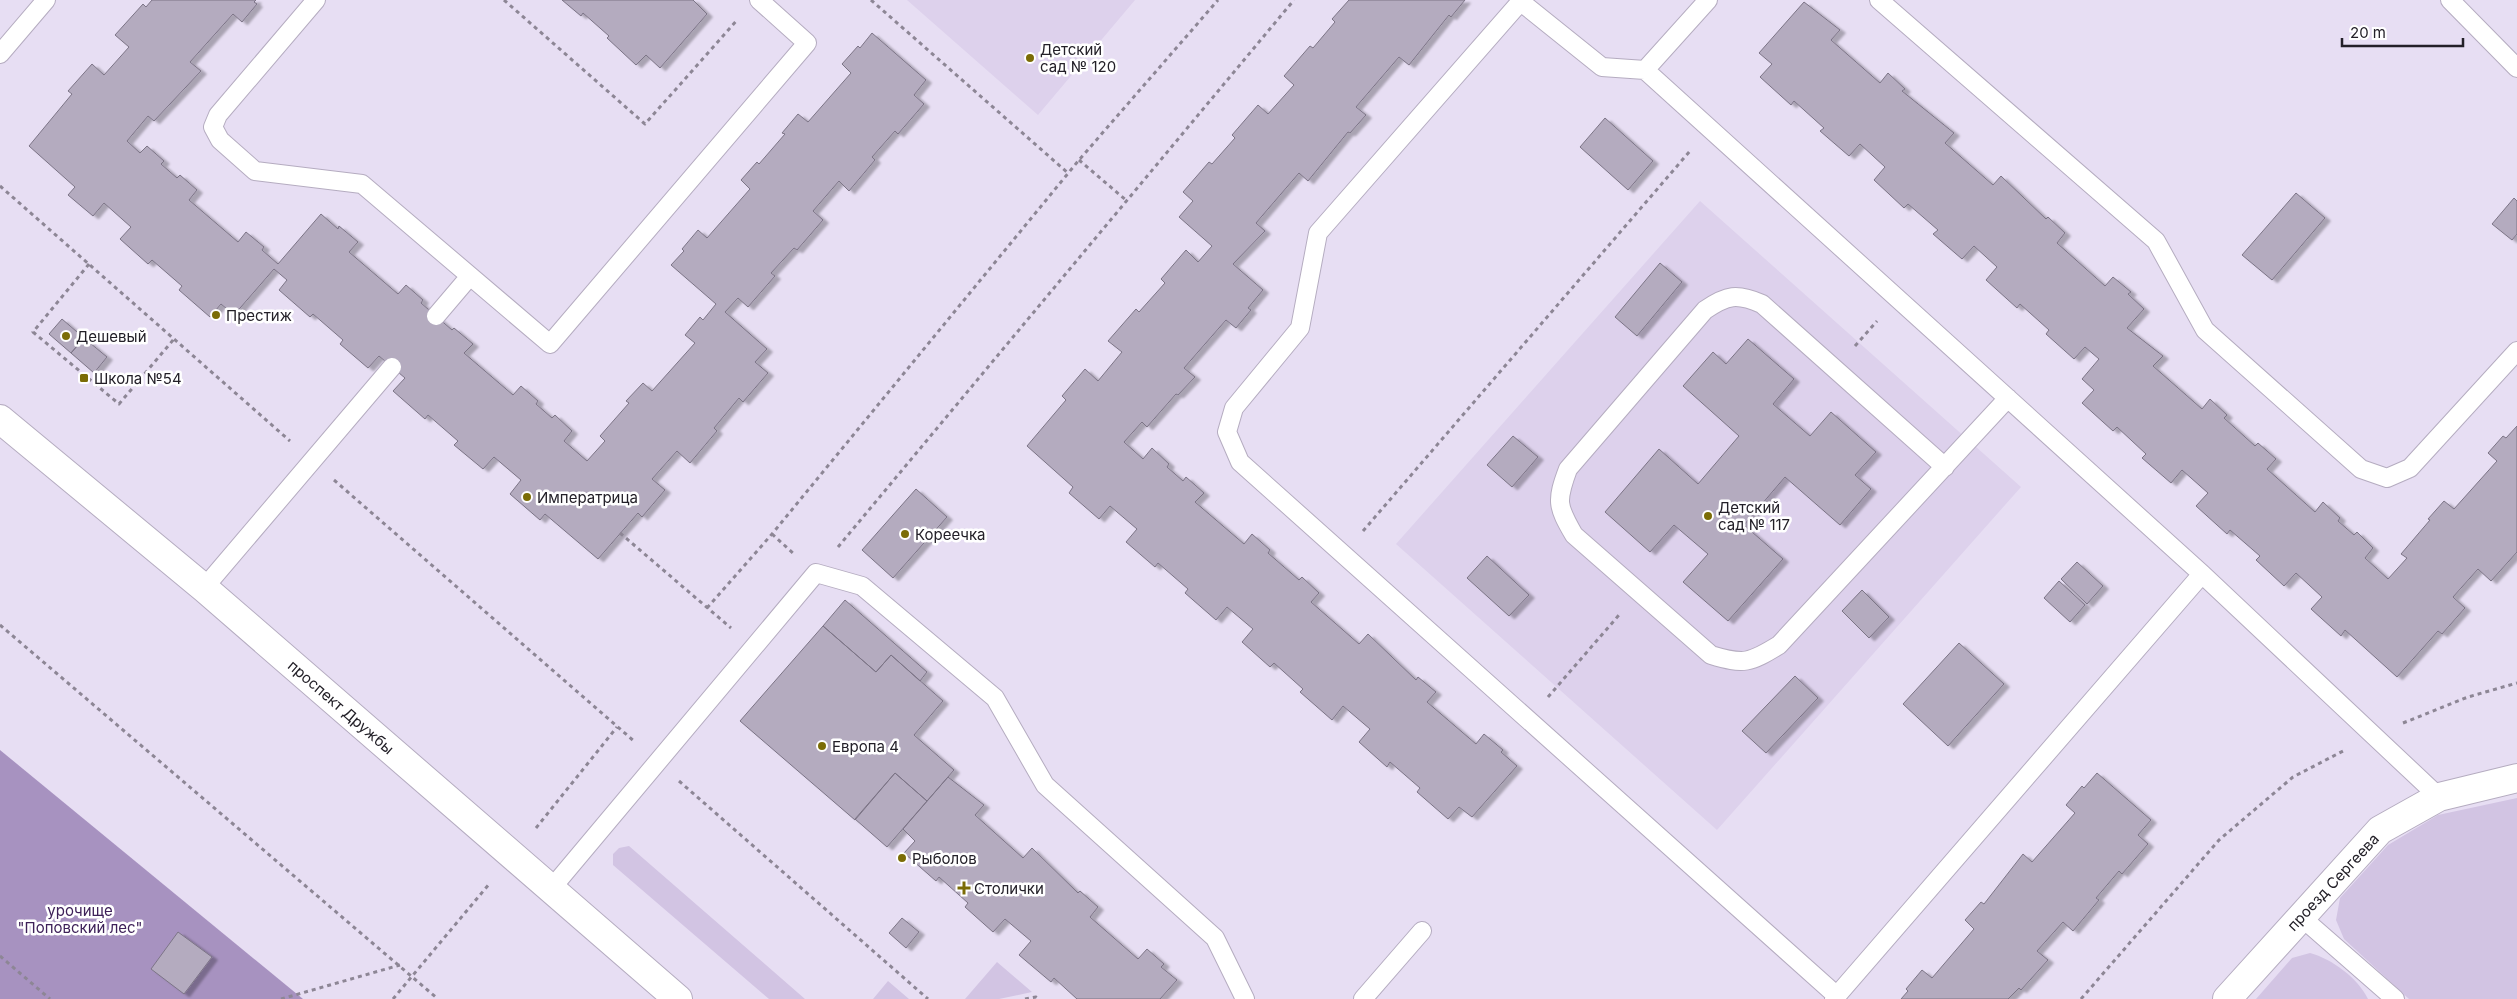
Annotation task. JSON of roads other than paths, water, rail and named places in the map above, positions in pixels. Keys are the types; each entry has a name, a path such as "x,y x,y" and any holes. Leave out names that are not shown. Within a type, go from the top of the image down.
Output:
{"main road":[{"name":"проспект Дружбы","path":"0,419 204,588 678,999"},
{"name":"проезд Сергеева","path":"2227,999 2300,916 2380,830 2439,797 2517,778"}],"lane":[{"path":"0,54 46,0"},
{"path":"316,0 218,115 213,127 220,140 255,171 362,184 550,344 807,43 759,0"},
{"path":"1646,70 1708,0"},
{"path":"1878,0 2156,241 2205,330 2361,469 2386,478 2410,468 2517,351"},
{"path":"2450,0 2517,68"},
{"path":"2202,574 1835,997 1240,462 1227,432 1234,408 1300,328 1318,233 1522,1 1602,67 1646,70 2202,574 2439,797"},
{"path":"436,316 470,276"},
{"path":"1945,467 1762,304 1744,295 1722,298 1705,310 1568,468 1558,494 1562,514 1574,536 1711,654 1735,662 1757,659 1779,645 1945,467 2008,398"},
{"path":"204,588 392,367"},
{"path":"551,889 816,573 862,586 994,698 1045,784 1215,938 1245,999"},
{"path":"2300,916 2395,999"},
{"path":"1363,999 1422,931"}],"place":[{"name":"Детский сад № 120","path":"1030,58"},
{"name":"Престиж","path":"216,315"},
{"name":"Дешевый","path":"66,336"},
{"name":"Школа №54","path":"84,378"},
{"name":"Императрица","path":"527,497"},
{"name":"Детский сад № 117","path":"1708,516"},
{"name":"Кореечка","path":"905,534"},
{"name":"Европа 4","path":"822,746"},
{"name":"Рыболов","path":"902,858"},
{"name":"Столички","path":"964,888"}],"park label":[{"name":"урочище \"Поповский лес\"","path":"80,918"}]}
